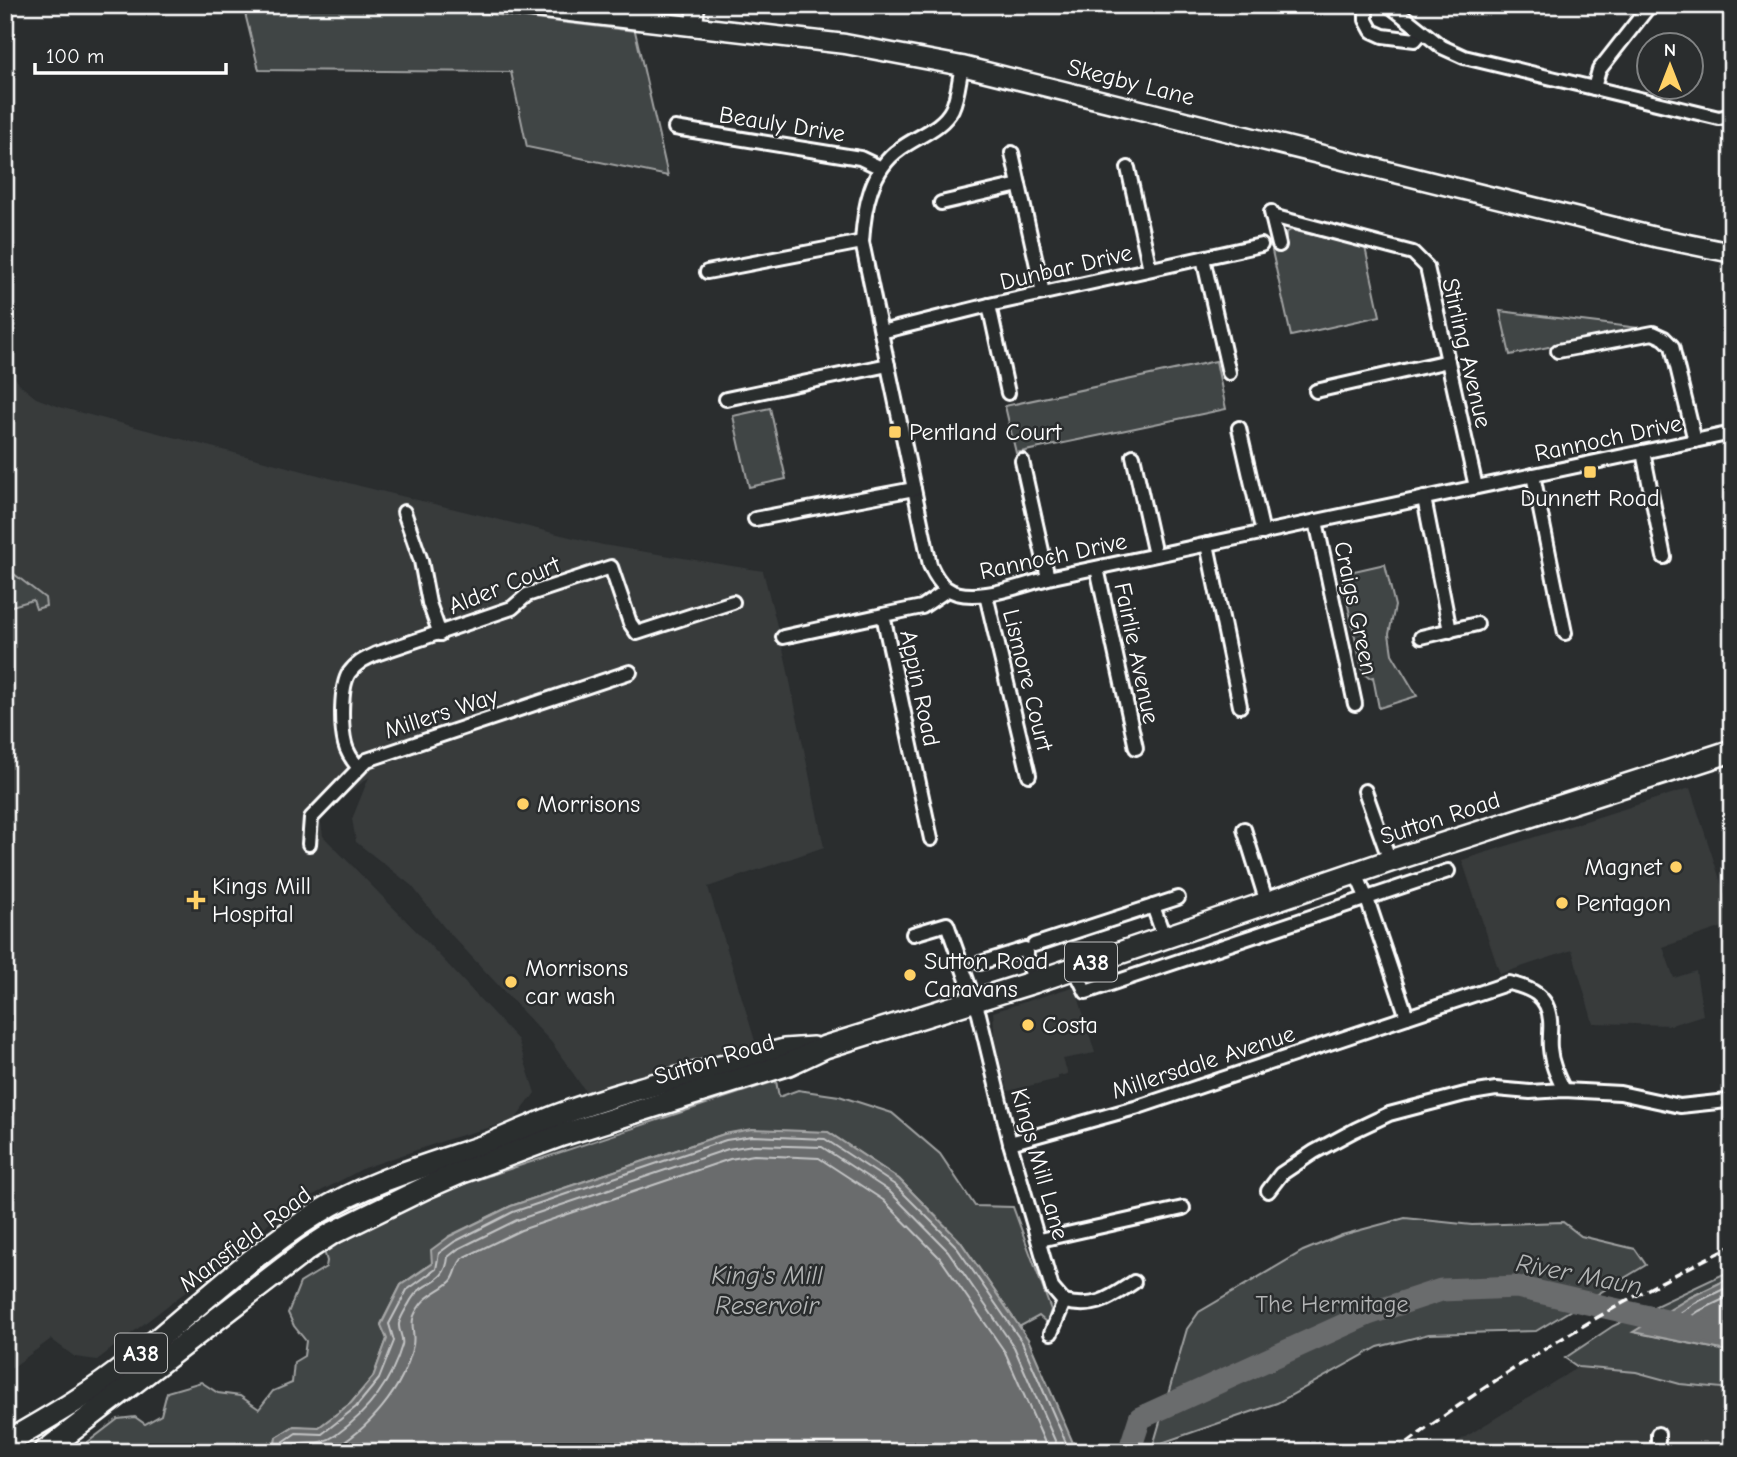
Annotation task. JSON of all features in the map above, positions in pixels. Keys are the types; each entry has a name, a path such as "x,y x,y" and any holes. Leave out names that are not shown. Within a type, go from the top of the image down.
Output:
{"highway":[{"name":"Sutton Road","path":"616,1117 789,1064 825,1047 1034,982 1356,873 1732,751"},
{"name":"Sutton Road","path":"620,1096 784,1050 825,1047"},
{"name":"Mansfield Road","path":"5,1443 90,1392 161,1337 267,1248 316,1214 359,1191 406,1171 487,1144 556,1116 620,1096"},
{"name":"Mansfield Road","path":"44,1452 331,1234 462,1172 616,1117"},
{"path":"26,1452 64,1437"}],"main road":[{"name":"Skegby Lane","path":"510,5 845,44 962,66 1659,238 1732,253"}],"street":[{"path":"694,26 696,5"},
{"path":"1366,5 1366,20 1372,31 1408,41 1415,40 1421,33"},
{"path":"1389,5 1441,47 1464,57 1719,118 1732,115"},
{"path":"1594,88 1599,70 1650,5"},
{"name":"Rannoch Drive","path":"962,66 952,109 934,129 898,149 881,167 864,210 862,242 930,565 937,580 947,590 959,594 986,595 1048,578 1732,433"},
{"name":"Beauly Drive","path":"675,128 860,158 881,167"},
{"path":"1012,153 1043,293"},
{"path":"1128,168 1150,270"},
{"path":"941,203 1019,185"},
{"name":"Stirling Avenue","path":"1279,245 1271,213 1413,253 1427,267 1475,487"},
{"path":"707,272 862,242"},
{"name":"Dunbar Drive","path":"881,332 989,305 1261,245"},
{"path":"1203,258 1229,373"},
{"path":"989,305 1009,393"},
{"path":"1558,351 1653,333 1664,338 1672,346 1695,441"},
{"path":"1316,391 1448,361"},
{"path":"726,399 888,365"},
{"path":"1239,428 1262,533"},
{"path":"1643,452 1664,557"},
{"path":"1133,456 1155,555"},
{"path":"1022,461 1048,578"},
{"path":"1533,475 1565,633"},
{"path":"755,519 914,489"},
{"path":"1424,498 1450,631"},
{"path":"404,512 421,561 429,603 440,634"},
{"path":"408,525 422,520"},
{"name":"Craigs Green","path":"1316,521 1355,704"},
{"path":"1208,544 1240,706"},
{"name":"Alder Court","path":"359,768 345,745 342,692 347,676 358,662 376,654 512,608 527,595 611,566 630,623 637,633 733,602"},
{"name":"Fairlie Avenue","path":"1097,568 1136,748"},
{"name":"Appin Road","path":"931,839 883,615 922,607 947,590"},
{"name":"Lismore Court","path":"986,595 1030,775"},
{"path":"783,637 883,615"},
{"path":"1421,637 1477,625"},
{"name":"Millers Way","path":"309,844 311,818 367,760 630,672"},
{"path":"1365,791 1390,862"},
{"path":"1244,829 1268,903"},
{"path":"1074,968 1086,992 1448,871"},
{"path":"1356,873 1407,1017"},
{"path":"1034,945 1178,898"},
{"path":"1153,906 1164,937"},
{"name":"Kings Mill Lane","path":"913,934 947,924 974,1001 1010,1143 1052,1288 1063,1302"},
{"path":"980,963 1025,949 1034,982"},
{"name":"Millersdale Avenue","path":"1010,1143 1135,1108 1508,983 1531,989 1544,1002 1550,1018 1554,1070 1564,1090"},
{"path":"1268,1191 1281,1174 1314,1152 1389,1114 1465,1094 1496,1089 1530,1093 1564,1090 1620,1093 1680,1106 1727,1101 1732,1103"},
{"path":"1040,1240 1183,1208"},
{"path":"1051,1333 1063,1302 1084,1306 1111,1297 1134,1282"},
{"path":"1658,1434 1658,1452"}],"shaded area":[{"name":"Kings Mill Hospital","path":"5,352 8,366 19,384 36,398 63,408 360,486 603,545 763,571 785,657 824,847 708,887 756,1044 588,1095 552,1043 443,926 412,886 356,842 352,819 369,777 320,816 323,836 518,1040 535,1093 514,1121 455,1137 364,1168 278,1214 244,1247 97,1360 75,1357 51,1339 5,1373"},
{"path":"1690,788 1732,916 1732,924 1663,947 1674,978 1696,971 1703,1015 1671,1025 1593,1023 1572,950 1500,974 1462,860"},
{"path":"1075,986 1095,1053 1063,1059 1068,1074 1058,1076 1058,1079 1008,1091 995,1042 993,1012"},
{"path":"1578,1367 1636,1372 1680,1384 1732,1389 1732,1452 1441,1452"}],"green space":[{"path":"243,5 414,5 635,31 668,176 527,147 511,72 259,70"},
{"path":"1291,230 1365,247 1380,316 1291,336 1272,251 1286,247 1286,233"},
{"path":"1500,311 1639,328 1510,355"},
{"path":"1216,361 1226,409 1016,453 1005,406"},
{"path":"770,408 786,479 749,487 733,416"},
{"path":"1385,564 1395,606 1389,634 1392,654 1417,696 1379,708 1373,677 1369,678 1363,673 1341,574"},
{"path":"14,574 45,598 46,606 36,609 33,600 5,608 5,588 10,587 7,576"},
{"path":"776,1081 779,1097 798,1090 839,1096 892,1113 940,1154 975,1206 1013,1207 1051,1310 1047,1323 1039,1316 1019,1327 960,1241 899,1179 828,1132 724,1134 511,1206 449,1236 432,1263 401,1285 381,1324 387,1339 373,1377 351,1403 318,1428 294,1426 276,1437 274,1452 75,1452 118,1419 135,1417 145,1424 161,1415 167,1392 201,1382 218,1393 240,1396 259,1409 273,1391 292,1383 294,1362 304,1356 306,1341 288,1313 300,1283 326,1267 324,1251 350,1233 431,1195"},
{"name":"The Hermitage","path":"1405,1218 1472,1225 1563,1222 1581,1236 1635,1249 1646,1265 1536,1331 1429,1334 1378,1347 1277,1403 1153,1446 1187,1329 1199,1312 1303,1251 1342,1235"},
{"path":"1732,1270 1732,1277 1691,1297 1635,1332 1732,1352 1732,1389 1680,1384 1636,1372 1578,1367 1565,1358 1613,1326"}],"water":[{"name":"King's Mill Reservoir","path":"752,1129 828,1132 899,1179 960,1241 1028,1339 1077,1452 274,1452 276,1437 294,1426 319,1427 351,1403 373,1377 387,1339 381,1325 401,1285 432,1264 431,1250 450,1236 511,1206 724,1134"},
{"path":"1732,1277 1732,1352 1633,1332 1691,1297"}],"waterway":[{"name":"River Maun","path":"1129,1452 1140,1418 1368,1314 1441,1290 1517,1287 1732,1336"}],"railway":[{"path":"1395,1452 1475,1394 1558,1341 1644,1291 1732,1246"}],"place":[{"name":"Pentland Court","path":"895,432"},
{"name":"Dunnett Road","path":"1590,472"},
{"name":"Morrisons","path":"523,804"},
{"name":"Magnet","path":"1676,867"},
{"name":"Kings Mill Hospital","path":"196,900"},
{"name":"Pentagon","path":"1562,903"},
{"name":"Sutton Road Caravans","path":"910,975"},
{"name":"Morrisons car wash","path":"511,982"},
{"name":"Costa","path":"1028,1025"}]}
